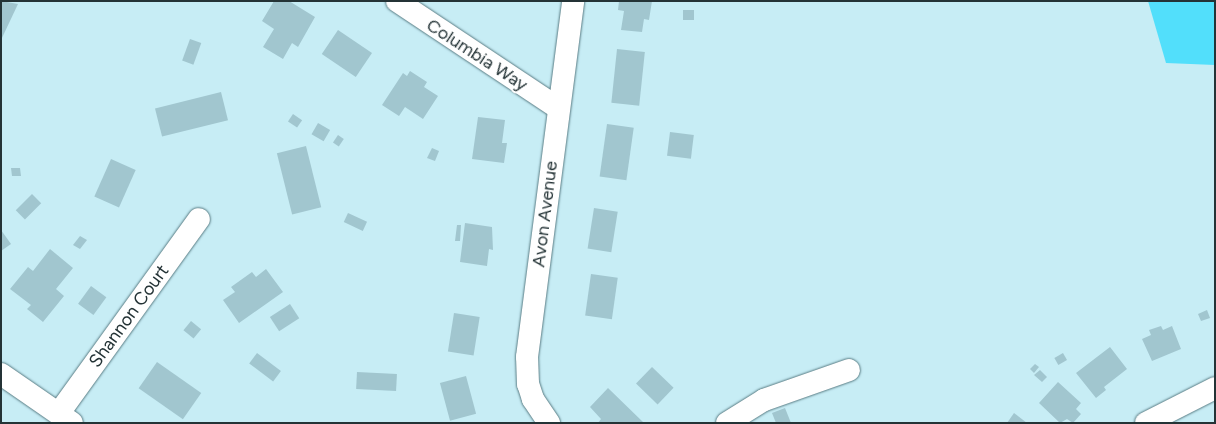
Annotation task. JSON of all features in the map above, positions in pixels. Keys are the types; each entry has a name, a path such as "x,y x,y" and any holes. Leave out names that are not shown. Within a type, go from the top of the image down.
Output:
{"street":[{"name":"Columbia Way","path":"396,1 558,108"},
{"name":"Avon Avenue","path":"549,423 533,399 528,384 527,357 573,1"},
{"name":"Shannon Court","path":"65,418 199,219"},
{"path":"727,423 764,400 849,370"},
{"path":"1,374 65,418"},
{"path":"1146,423 1215,388"}],"water":[{"path":"1148,1 1215,1 1215,65 1166,63"}],"building":[{"path":"1,1 18,4 1,40"},
{"path":"274,1 289,1 315,17 298,47 292,43 283,59 263,47 274,29 262,21"},
{"path":"619,1 652,1 649,20 644,19 642,32 621,30 624,11 618,10"},
{"path":"683,10 694,10 694,20 683,20"},
{"path":"338,30 372,53 356,77 322,54"},
{"path":"190,39 201,43 193,65 182,61"},
{"path":"617,49 645,52 639,106 611,103"},
{"path":"410,71 427,82 424,87 438,96 423,119 405,107 399,116 382,105 403,73 407,76"},
{"path":"221,92 228,120 162,137 155,108"},
{"path":"293,114 302,120 297,128 288,121"},
{"path":"478,117 505,120 502,143 507,143 504,163 472,159"},
{"path":"318,123 330,130 324,141 312,134"},
{"path":"607,124 634,128 626,180 600,176"},
{"path":"670,132 694,135 691,159 667,156"},
{"path":"338,135 344,139 339,146 333,142"},
{"path":"306,146 321,207 292,214 277,153"},
{"path":"432,148 439,151 435,161 427,158"},
{"path":"111,159 136,170 119,207 94,196"},
{"path":"11,168 20,168 21,176 12,176"},
{"path":"32,194 41,203 25,219 16,210"},
{"path":"594,208 618,212 611,252 588,248"},
{"path":"348,213 367,222 363,231 344,222"},
{"path":"465,223 492,227 493,250 489,249 487,266 460,262"},
{"path":"457,225 461,225 460,241 455,241"},
{"path":"1,230 11,244 1,251"},
{"path":"80,236 87,240 80,249 73,245"},
{"path":"50,249 73,268 56,289 64,296 43,322 27,309 31,305 10,289 28,267 33,271"},
{"path":"266,269 283,292 239,323 223,300 235,292 231,287 252,272 256,277"},
{"path":"591,274 618,278 612,319 585,316"},
{"path":"91,286 106,297 93,315 78,304"},
{"path":"290,304 299,318 279,331 270,317"},
{"path":"1207,310 1210,318 1201,321 1198,314"},
{"path":"454,313 480,317 474,356 448,352"},
{"path":"191,321 201,329 194,339 183,330"},
{"path":"1161,326 1163,330 1172,326 1181,349 1152,361 1142,339 1151,335 1149,330"},
{"path":"1110,347 1127,369 1104,387 1106,390 1096,398 1076,373"},
{"path":"257,353 281,371 273,381 249,363"},
{"path":"1063,353 1067,360 1058,365 1054,358"},
{"path":"157,362 201,393 183,419 139,388"},
{"path":"1035,364 1039,367 1034,373 1030,369"},
{"path":"652,367 674,388 658,404 636,384"},
{"path":"1040,370 1047,377 1042,382 1034,375"},
{"path":"357,372 397,374 396,391 356,389"},
{"path":"466,376 476,414 450,421 440,383"},
{"path":"1058,382 1081,403 1076,409 1081,414 1073,423 1067,419 1060,423 1039,403"},
{"path":"608,388 644,423 598,423 601,419 590,407"},
{"path":"785,408 791,423 776,423 772,413"},
{"path":"1014,413 1027,423 1007,423"}]}
